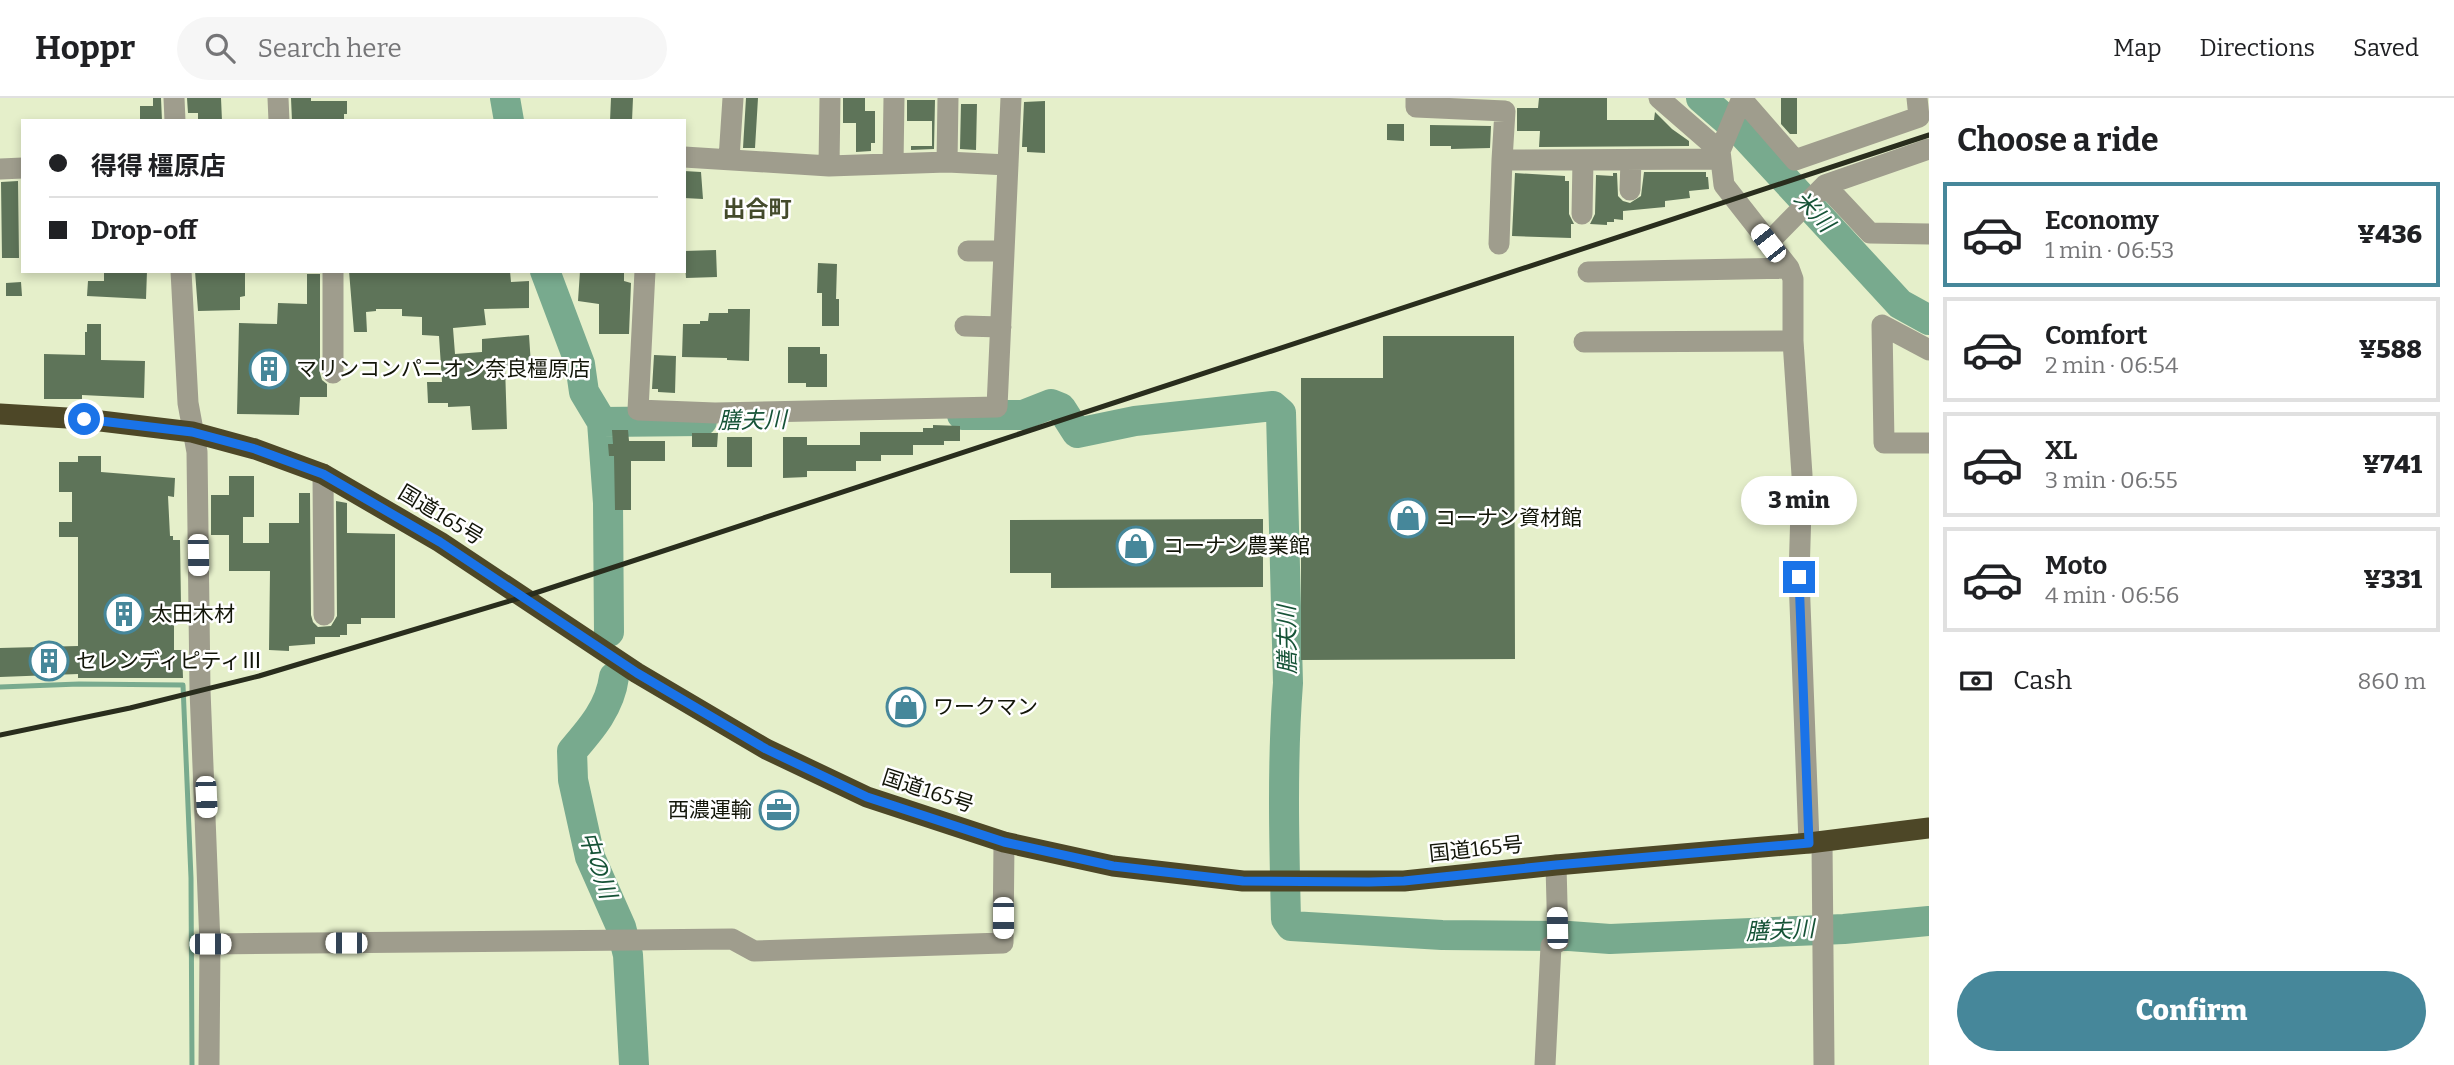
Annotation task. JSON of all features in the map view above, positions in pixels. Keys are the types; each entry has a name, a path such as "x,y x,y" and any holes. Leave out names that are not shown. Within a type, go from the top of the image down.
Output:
{"highway":[{"name":"国道165号","path":"0,414 84,419 192,432 255,449 323,474 440,542 637,673 766,749 867,797 1004,842 1113,866 1243,881 1404,881 1815,842 1929,828"}],"street":[{"path":"174,98 175,119"},
{"path":"278,98 279,119"},
{"path":"729,159 733,98"},
{"path":"829,166 830,98"},
{"path":"892,164 894,98"},
{"path":"947,162 948,98"},
{"path":"645,273 638,410 715,413 998,407 1011,98"},
{"path":"1416,98 1416,107 1505,111 1499,244"},
{"path":"1659,98 1721,152"},
{"path":"1824,1065 1822,930 1799,577 1802,475 1793,341 1793,279 1789,268 1724,186 1721,152 1741,100 1796,160 1919,117 1917,98"},
{"path":"1768,243 1822,188 1929,149"},
{"path":"1502,160 1631,160 1721,152"},
{"path":"686,157 829,166 947,162 1008,164"},
{"path":"1582,214 1583,160"},
{"path":"1630,190 1631,160"},
{"path":"0,169 21,168"},
{"path":"1822,188 1870,233 1929,234"},
{"path":"968,251 1004,251"},
{"path":"1588,272 1789,268"},
{"path":"181,273 188,403 197,452 200,690 210,944 209,1065"},
{"path":"333,273 333,373"},
{"path":"965,326 1001,327"},
{"path":"1929,350 1882,326 1884,443 1929,443"},
{"path":"1584,342 1793,341"},
{"path":"323,474 324,615"},
{"path":"210,944 732,939 754,951 1003,943 1004,842"},
{"path":"1545,1065 1551,946 1558,935 1556,865"}],"building":[{"path":"153,98 161,98 162,119 140,119 140,106 153,106"},
{"path":"187,98 221,98 222,119 198,119 198,113 188,113"},
{"path":"291,98 347,101 347,114 344,114 344,119 292,119"},
{"path":"611,98 633,98 632,119 610,119"},
{"path":"746,98 758,98 755,148 743,148"},
{"path":"843,98 865,98 865,111 875,111 875,143 871,143 871,151 856,152 856,123 843,123"},
{"path":"1539,98 1607,98 1607,120 1654,120 1655,112 1689,141 1689,146 1539,147 1540,131 1517,131 1517,108 1538,108"},
{"path":"1781,98 1797,98 1797,134 1790,134 1781,124"},
{"path":"907,100 935,100 934,149 911,150 911,146 932,146 932,121 907,121"},
{"path":"1045,101 1045,153 1027,152 1027,147 1022,147 1024,102"},
{"path":"961,104 977,104 976,150 960,149"},
{"path":"1387,124 1404,124 1404,141 1387,140"},
{"path":"1430,125 1491,126 1490,148 1451,149 1451,146 1430,146"},
{"path":"686,171 701,172 703,199 686,198"},
{"path":"1644,172 1706,172 1709,189 1689,191 1690,198 1665,201 1665,207 1623,211 1623,220 1614,219 1614,222 1607,222 1607,225 1590,224 1595,214 1596,175 1613,176 1613,173 1617,173 1618,196 1630,203 1641,196"},
{"path":"1515,173 1565,176 1565,181 1569,181 1569,214 1574,224 1571,224 1571,238 1512,236"},
{"path":"18,181 19,258 2,258 1,182"},
{"path":"716,250 717,277 686,278 686,251"},
{"path":"818,263 837,264 836,299 839,299 839,326 822,326 822,293 817,293"},
{"path":"104,273 147,273 146,299 87,296 88,281 104,281"},
{"path":"195,273 245,273 245,296 240,297 240,310 198,311"},
{"path":"349,273 510,273 511,282 529,281 529,308 484,309 486,325 453,328 455,354 482,352 482,339 529,335 531,365 505,366 507,429 472,430 470,406 448,407 448,403 428,403 427,382 442,382 439,336 422,335 422,317 402,316 402,309 376,309 366,312 367,332 354,332"},
{"path":"580,273 624,273 624,281 631,283 629,334 599,334 599,304 578,301"},
{"name":"マリンコンパニオン奈良橿原店","path":"307,274 320,274 320,373 327,384 327,397 300,397 299,415 237,414 239,323 277,324 278,303 307,304"},
{"path":"21,282 22,296 6,296 6,283"},
{"path":"728,309 750,309 749,361 682,357 683,324 700,324 700,321 708,321 709,313 728,313"},
{"path":"87,324 101,324 101,360 145,361 144,398 82,395 82,399 44,399 44,354 85,355"},
{"name":"コーナン資材館","path":"1383,336 1514,336 1515,659 1301,660 1301,378 1383,378"},
{"path":"788,347 820,347 820,354 827,354 827,387 806,387 806,383 788,383"},
{"path":"654,355 676,356 675,393 652,389"},
{"path":"933,425 960,426 960,441 944,441 944,445 913,445 913,455 881,455 881,461 856,461 856,471 807,471 807,477 783,478 783,437 807,437 807,445 860,445 860,432 923,432 923,428 933,428"},
{"path":"612,430 628,430 629,441 665,441 665,461 631,461 631,510 615,510 614,456 609,456 608,444 613,444"},
{"path":"692,433 718,433 717,447 692,447"},
{"path":"727,437 752,437 752,467 727,467"},
{"path":"78,456 101,456 101,472 175,478 174,497 168,496 170,536 173,536 173,540 180,540 181,606 174,606 174,650 182,650 183,678 78,678 78,674 0,677 0,648 78,646 78,537 59,537 59,522 72,522 72,492 59,492 59,462 78,462"},
{"path":"229,476 254,476 254,517 243,517 243,543 269,543 269,523 299,523 299,493 310,493 311,615 318,627 331,626 337,616 336,501 347,503 347,533 395,534 395,618 361,618 361,624 347,624 347,635 315,637 315,644 289,646 289,651 269,650 270,571 229,571 229,535 211,535 211,495 229,495"},
{"name":"コーナン農業館","path":"1263,519 1263,587 1051,588 1051,573 1010,573 1010,520"}],"waterway":[{"name":"中の川","path":"505,98 509,119"},
{"name":"米川","path":"1701,98 1745,136 1900,304 1929,320"},
{"name":"中の川","path":"546,273 580,364 584,392 602,422 608,503 609,632"},
{"name":"膳夫川","path":"962,415 1023,415 1051,404 1061,408 1077,433 1135,421 1273,406 1281,413 1288,683 1284,771 1286,919 1291,926 1442,935 1610,939 1844,929 1929,921"},
{"name":"膳夫川","path":"602,422 702,421"},
{"name":"中の川","path":"614,677 604,708 572,751 573,780 590,857 621,927 628,955 634,1065"},
{"path":"0,687 79,684 183,685 191,878 192,1065"}],"railway":[{"path":"0,735 130,708 259,676 523,597 1929,135"}],"place":[{"name":"マリンコンパニオン奈良橿原店","path":"269,369"},
{"name":"コーナン資材館","path":"1408,518"},
{"name":"コーナン農業館","path":"1136,546"},
{"name":"太田木材","path":"124,614"},
{"name":"セレンディピティⅢ","path":"49,661"},
{"name":"ワークマン","path":"906,707"},
{"name":"西濃運輸","path":"779,810"}],"district":[{"name":"出合町","path":"757,209"}],"route":[{"path":"84,419 192,432 255,449 323,474 440,542 637,673 766,749 867,797 1004,842 1113,866 1243,881 1404,881 1809,843 1799,577"}]}
